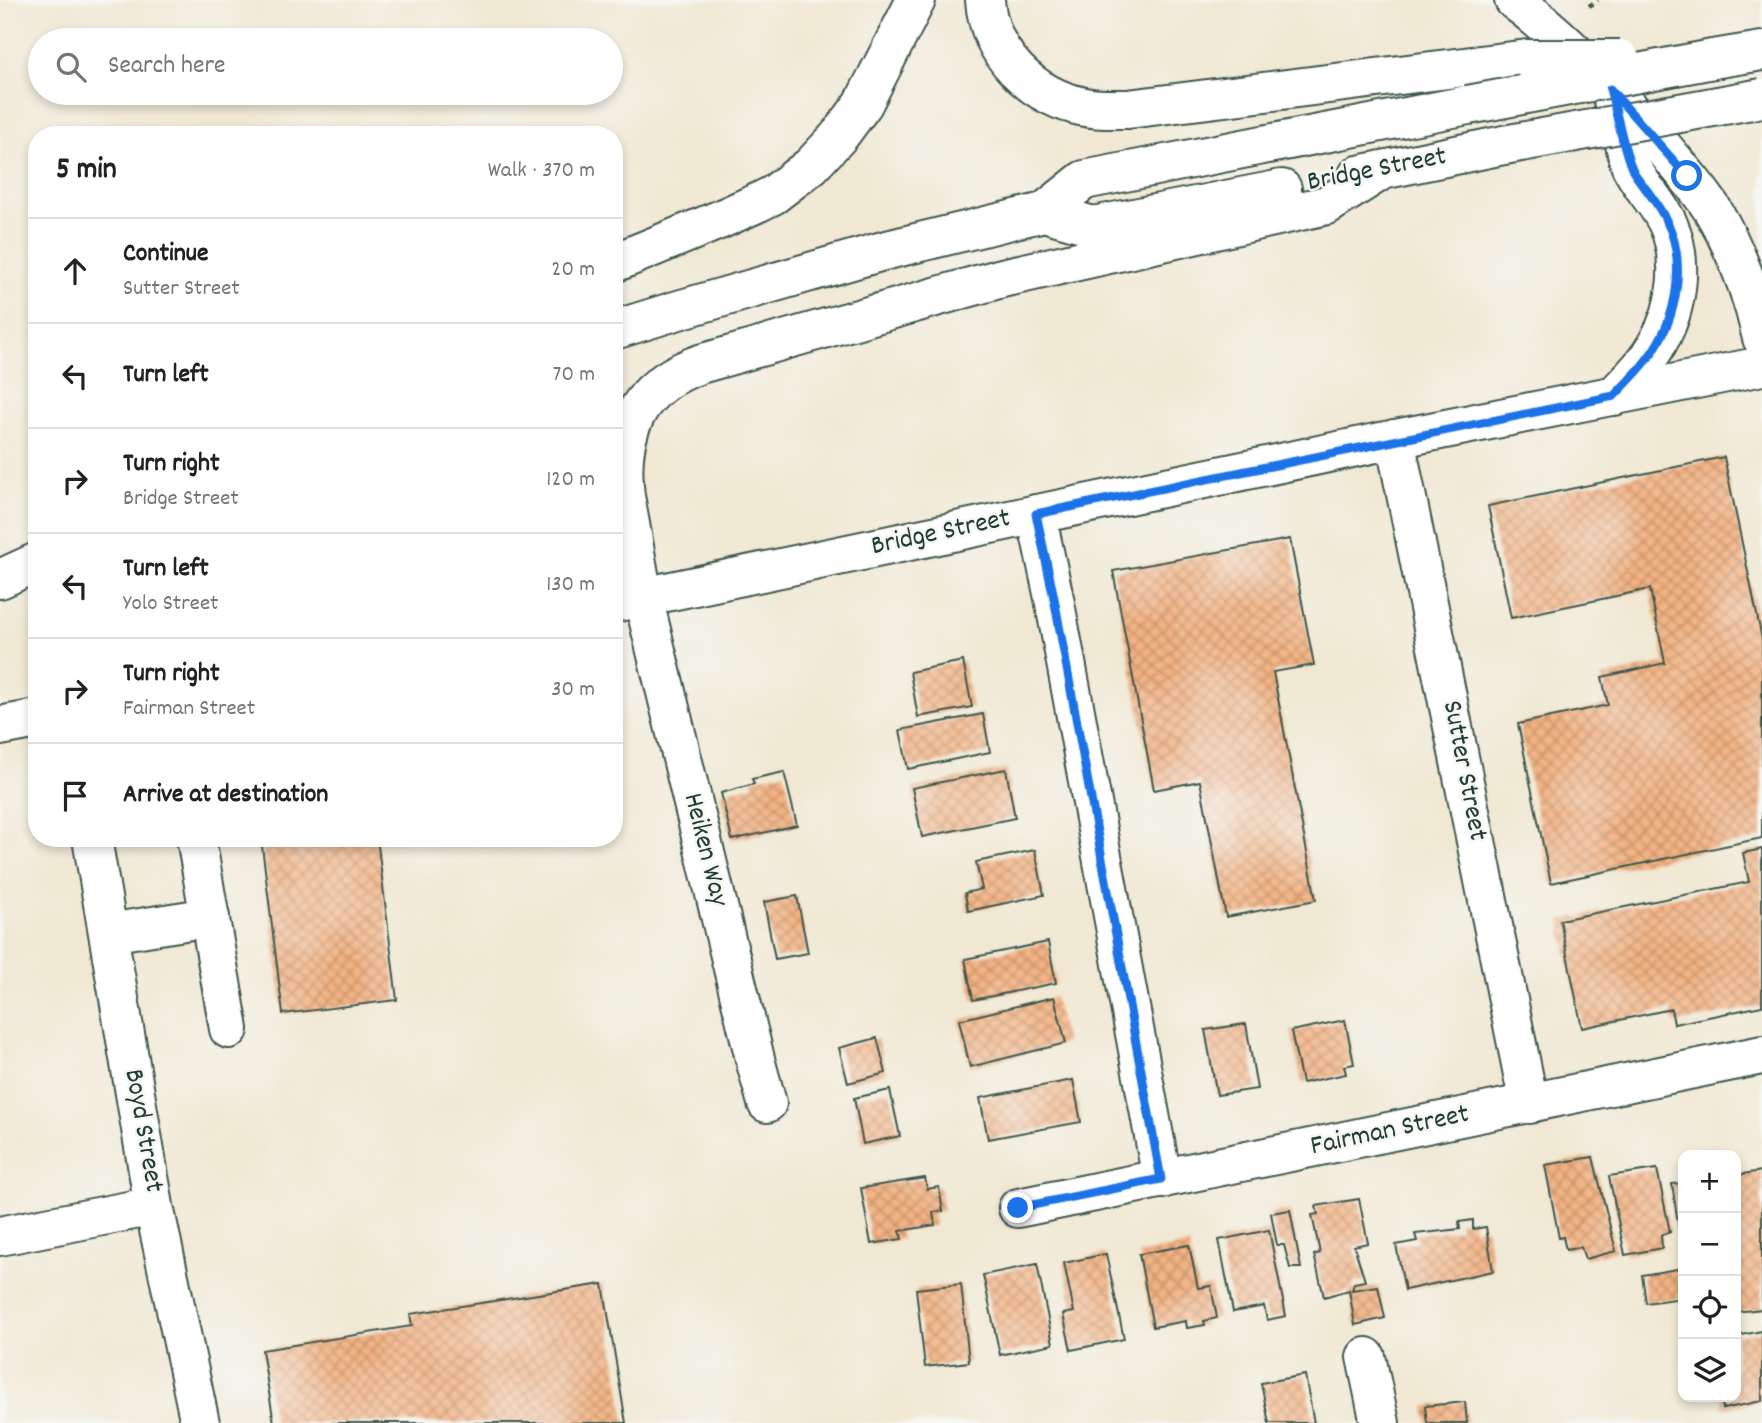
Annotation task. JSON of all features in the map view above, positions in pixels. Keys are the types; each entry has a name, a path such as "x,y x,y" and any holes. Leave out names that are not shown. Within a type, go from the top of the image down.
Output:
{"main road":[{"path":"623,259 759,202 773,195 811,166 840,135 863,104 916,0"},
{"path":"985,0 991,28 1001,50 1017,72 1057,99 1098,109 1128,109 1528,59 1713,59 1762,51"},
{"path":"1514,0 1562,41 1610,89 1662,146 1710,207 1729,241 1746,281 1762,338"},
{"name":"Bridge Street","path":"623,327 883,251 1044,212 1084,180 1713,59"},
{"path":"1610,89 1631,168 1666,220 1676,248 1677,262 1675,295 1660,340 1642,366 1614,396"},
{"name":"Bridge Street","path":"1044,212 1093,226 1504,145 1762,98"},
{"name":"Heiken Way","path":"767,1103 629,600 624,449 643,401 655,388 678,372 700,364 1002,278 1327,205 1382,170"},
{"name":"Bridge Street","path":"629,600 1395,439 1762,366"},
{"name":"Sutter Street","path":"1395,439 1529,1104"},
{"path":"1036,514 1054,598 1161,1179"},
{"path":"0,579 28,566"},
{"path":"0,726 28,721"},
{"name":"Boyd Street","path":"94,847 154,1206 200,1423"},
{"path":"198,847 229,1029"},
{"path":"108,933 210,917"},
{"name":"Fairman Street","path":"1018,1208 1762,1055"},
{"path":"0,1236 154,1206"},
{"path":"1366,1357 1380,1423"}],"path":[{"path":"1589,6 1598,0"}],"building":[{"path":"1724,457 1762,639 1762,838 1551,883 1518,724 1608,705 1602,677 1665,663 1650,589 1511,618 1488,506"},
{"path":"1290,539 1314,665 1273,672 1316,900 1226,917 1200,781 1154,790 1113,571"},
{"path":"963,661 972,707 918,717 910,672"},
{"path":"983,714 990,752 908,769 900,730"},
{"path":"1006,769 1015,818 922,837 912,788"},
{"path":"784,772 797,825 732,840 721,793 754,784 752,779"},
{"path":"262,847 378,847 397,1000 283,1014"},
{"path":"1762,849 1762,1006 1674,1024 1671,1009 1582,1028 1560,920 1749,882 1743,853"},
{"path":"1035,850 1044,895 968,911 965,893 982,889 976,862"},
{"path":"797,896 808,953 775,959 764,902"},
{"path":"1048,942 1056,983 973,1000 965,959"},
{"path":"1054,997 1066,1043 970,1067 959,1020"},
{"path":"1345,1020 1354,1064 1344,1066 1346,1074 1302,1083 1291,1031"},
{"path":"1246,1024 1257,1089 1217,1095 1205,1030"},
{"path":"877,1038 886,1073 848,1083 839,1048"},
{"path":"1073,1080 1081,1122 988,1139 980,1098"},
{"path":"890,1090 900,1136 863,1144 854,1098"},
{"path":"1593,1157 1616,1251 1585,1259 1581,1247 1566,1250 1563,1237 1559,1238 1545,1165"},
{"path":"1657,1169 1670,1232 1661,1235 1662,1248 1625,1255 1609,1176"},
{"path":"1762,1171 1762,1309 1741,1311 1741,1213 1741,1174"},
{"path":"925,1178 927,1189 939,1187 943,1211 933,1212 935,1225 900,1231 902,1239 871,1244 861,1188"},
{"path":"1678,1183 1678,1224 1672,1184"},
{"path":"1359,1199 1368,1243 1354,1246 1365,1281 1354,1283 1352,1290 1378,1286 1385,1318 1355,1325 1349,1290 1324,1297 1314,1255 1320,1253 1312,1215 1318,1214 1316,1206"},
{"path":"1290,1210 1301,1268 1290,1268 1284,1245 1277,1245 1271,1213"},
{"path":"1473,1220 1473,1229 1486,1227 1493,1271 1405,1290 1396,1245 1417,1241 1415,1234 1460,1229 1459,1222"},
{"path":"1269,1230 1286,1316 1267,1320 1264,1306 1233,1312 1219,1240"},
{"path":"1189,1245 1198,1288 1211,1286 1217,1318 1204,1321 1205,1325 1187,1328 1186,1321 1153,1327 1139,1254"},
{"path":"1106,1254 1124,1339 1071,1350 1063,1314 1074,1312 1064,1263"},
{"path":"1037,1264 1053,1344 1000,1355 983,1275"},
{"path":"1678,1269 1678,1299 1646,1303 1642,1275"},
{"path":"603,1284 626,1423 274,1423 262,1350 412,1326 410,1314"},
{"path":"961,1284 969,1362 925,1367 916,1289"},
{"path":"1762,1331 1762,1401 1723,1409 1722,1402 1741,1402 1741,1335"},
{"path":"1305,1375 1314,1423 1269,1423 1261,1383"},
{"path":"1465,1402 1467,1423 1427,1423 1425,1406"}],"route":[{"path":"1018,1208 1161,1179 1054,598 1036,514 1614,396 1642,366 1660,340 1675,295 1677,262 1676,248 1666,220 1631,168 1610,89 1687,176"}]}
